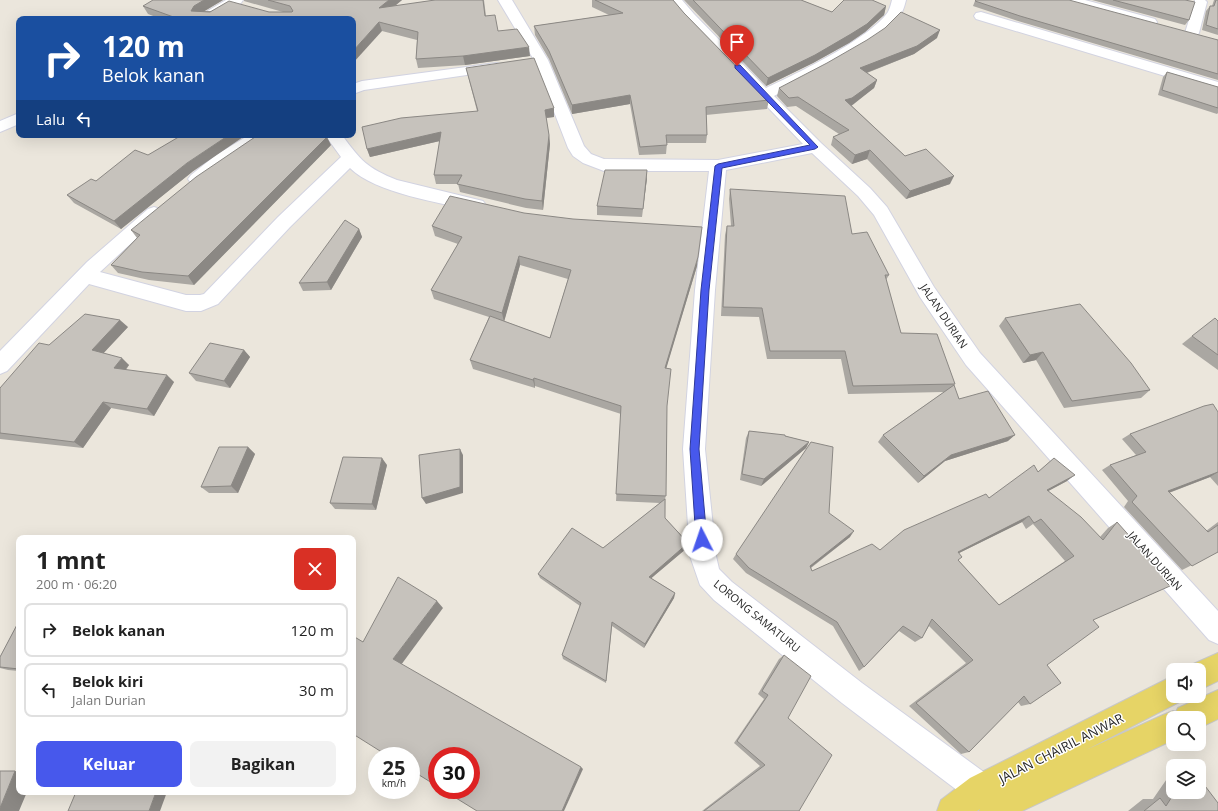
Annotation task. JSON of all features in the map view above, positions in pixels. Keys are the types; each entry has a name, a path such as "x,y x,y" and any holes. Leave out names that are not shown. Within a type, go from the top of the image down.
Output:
{"main road":[{"path":"1206,673 1218,667"},
{"name":"JALAN CHAIRIL ANWAR","path":"952,811 988,800 1166,694"},
{"path":"1203,711 1218,704"},
{"name":"JALAN CHAIRIL ANWAR","path":"988,800 1006,803 1166,728"}],"street":[{"path":"505,0 541,60 576,148 582,156 590,161 604,165 718,166 815,147"},
{"name":"JALAN DURIAN","path":"674,0 815,147 864,192 881,211 927,292 973,359 1218,631"},
{"path":"765,94 839,57 858,44 886,24 896,11 900,3 899,0"},
{"path":"1070,0 1162,25"},
{"path":"1177,29 1198,35 1200,2"},
{"path":"210,16 238,3"},
{"path":"981,16 1218,87"},
{"path":"525,62 541,60"},
{"path":"356,88 428,76 510,65"},
{"path":"0,127 16,119"},
{"path":"184,189 222,160 256,138"},
{"path":"335,138 350,158 364,172 393,184 490,208"},
{"path":"86,276 186,303 201,303 211,299 284,222 350,158"},
{"name":"LORONG SAMATURU","path":"718,166 704,229 705,290 694,449 703,556 709,576 723,591 988,800"},
{"path":"0,365 86,276 140,224 166,204"}],"building":[{"path":"153,0 204,0 194,6 191,11 210,12 229,1 269,12 292,12 293,11 290,6 268,0 389,0 379,8 435,0 483,0 485,16 495,15 498,31 517,29 529,47 463,56 416,59 418,32 379,22 356,48 356,16 171,16 143,6"},
{"path":"595,0 673,0 769,100 706,107 707,135 666,135 667,145 640,147 630,95 572,105 549,51 534,26 623,13"},
{"path":"693,0 801,0 832,12 844,0 872,0 886,6 867,24 851,34 815,55 768,78"},
{"path":"1069,0 1218,40 1218,74 1020,16 975,1"},
{"path":"1113,0 1185,0 1195,2 1189,20"},
{"path":"1216,0 1218,0 1218,29 1206,25 1210,6 1214,6"},
{"path":"901,12 940,30 917,46 860,68 877,80 852,98 845,100 905,156 926,149 954,176 910,191 870,150 855,155 833,137 849,130 798,97 789,98 779,88 867,40 885,28"},
{"path":"534,58 554,108 545,110 549,135 542,201 525,199 457,184 462,175 434,175 441,132 367,149 362,127 401,118 478,111 466,68"},
{"path":"1167,72 1218,87 1218,108 1162,90"},
{"path":"177,138 224,138 187,163 114,221 67,195 91,179 96,181 135,150 148,155"},
{"path":"254,138 326,138 188,276 142,272 111,265 140,235 131,230 196,177"},
{"path":"605,170 647,170 643,209 597,206"},
{"path":"730,189 845,196 852,234 867,232 889,275 885,275 901,333 937,334 955,384 853,386 845,351 770,351 762,308 723,307 727,226 734,226"},
{"path":"450,196 524,213 573,219 702,227 698,257 665,368 671,369 667,406 666,496 616,494 621,406 534,378 533,380 470,360 490,316 550,338 571,270 519,256 502,313 431,290 462,237 432,226"},
{"path":"345,220 359,229 327,282 299,283"},
{"path":"1080,304 1131,363 1150,390 1072,401 1043,352 1030,355 1005,318"},
{"path":"85,314 120,320 92,350 122,358 114,368 167,375 147,409 103,402 74,442 0,433 0,388 39,343 49,345"},
{"path":"1215,318 1218,321 1218,355 1192,336"},
{"path":"210,343 244,350 224,381 189,373"},
{"path":"954,385 959,399 988,391 1015,435 951,455 924,476 883,435"},
{"path":"1213,404 1218,412 1218,472 1168,491 1208,532 1218,525 1218,552 1192,566 1132,502 1137,496 1110,465 1146,452 1130,434"},
{"path":"749,431 785,435 809,442 764,479 742,474"},
{"path":"811,442 833,447 829,513 854,531 810,566 812,571 872,544 880,550 904,530 986,494 989,498 1034,465 1038,472 1054,458 1075,475 1047,490 1081,517 1103,540 1117,522 1167,578 1164,580 1170,586 1093,620 1099,627 1047,665 1061,683 1030,704 1024,696 969,752 916,703 973,660 932,619 922,638 903,626 864,667 837,622 749,568 736,554","holes":["1029,516 1034,523 1041,519 1074,556 999,605 958,560 962,557 958,552"]},
{"path":"219,447 248,447 231,486 201,487"},
{"path":"460,449 460,487 422,498 419,455"},
{"path":"343,457 382,458 372,504 330,503"},
{"path":"665,499 665,518 688,543 649,577 675,593 645,644 612,622 606,681 562,655 581,603 538,574 572,528 603,548"},
{"path":"398,577 437,601 393,659 581,767 562,811 477,811 458,799 480,799 480,747 428,747 428,780 420,776 420,747 374,747 356,736 356,638 363,642"},
{"path":"16,627 16,669 0,667 0,657"},
{"path":"784,655 811,676 788,718 832,755 799,811 704,811 765,765 737,741 768,695 762,691"},
{"path":"0,771 15,771 0,808"},
{"path":"1206,787 1218,803 1218,811 1144,811 1160,798 1166,806 1170,799 1206,799"},
{"path":"75,795 155,795 149,811 68,811"}],"route":[{"path":"702,540 694,449 705,290 718,166 815,147 737,66"}]}
